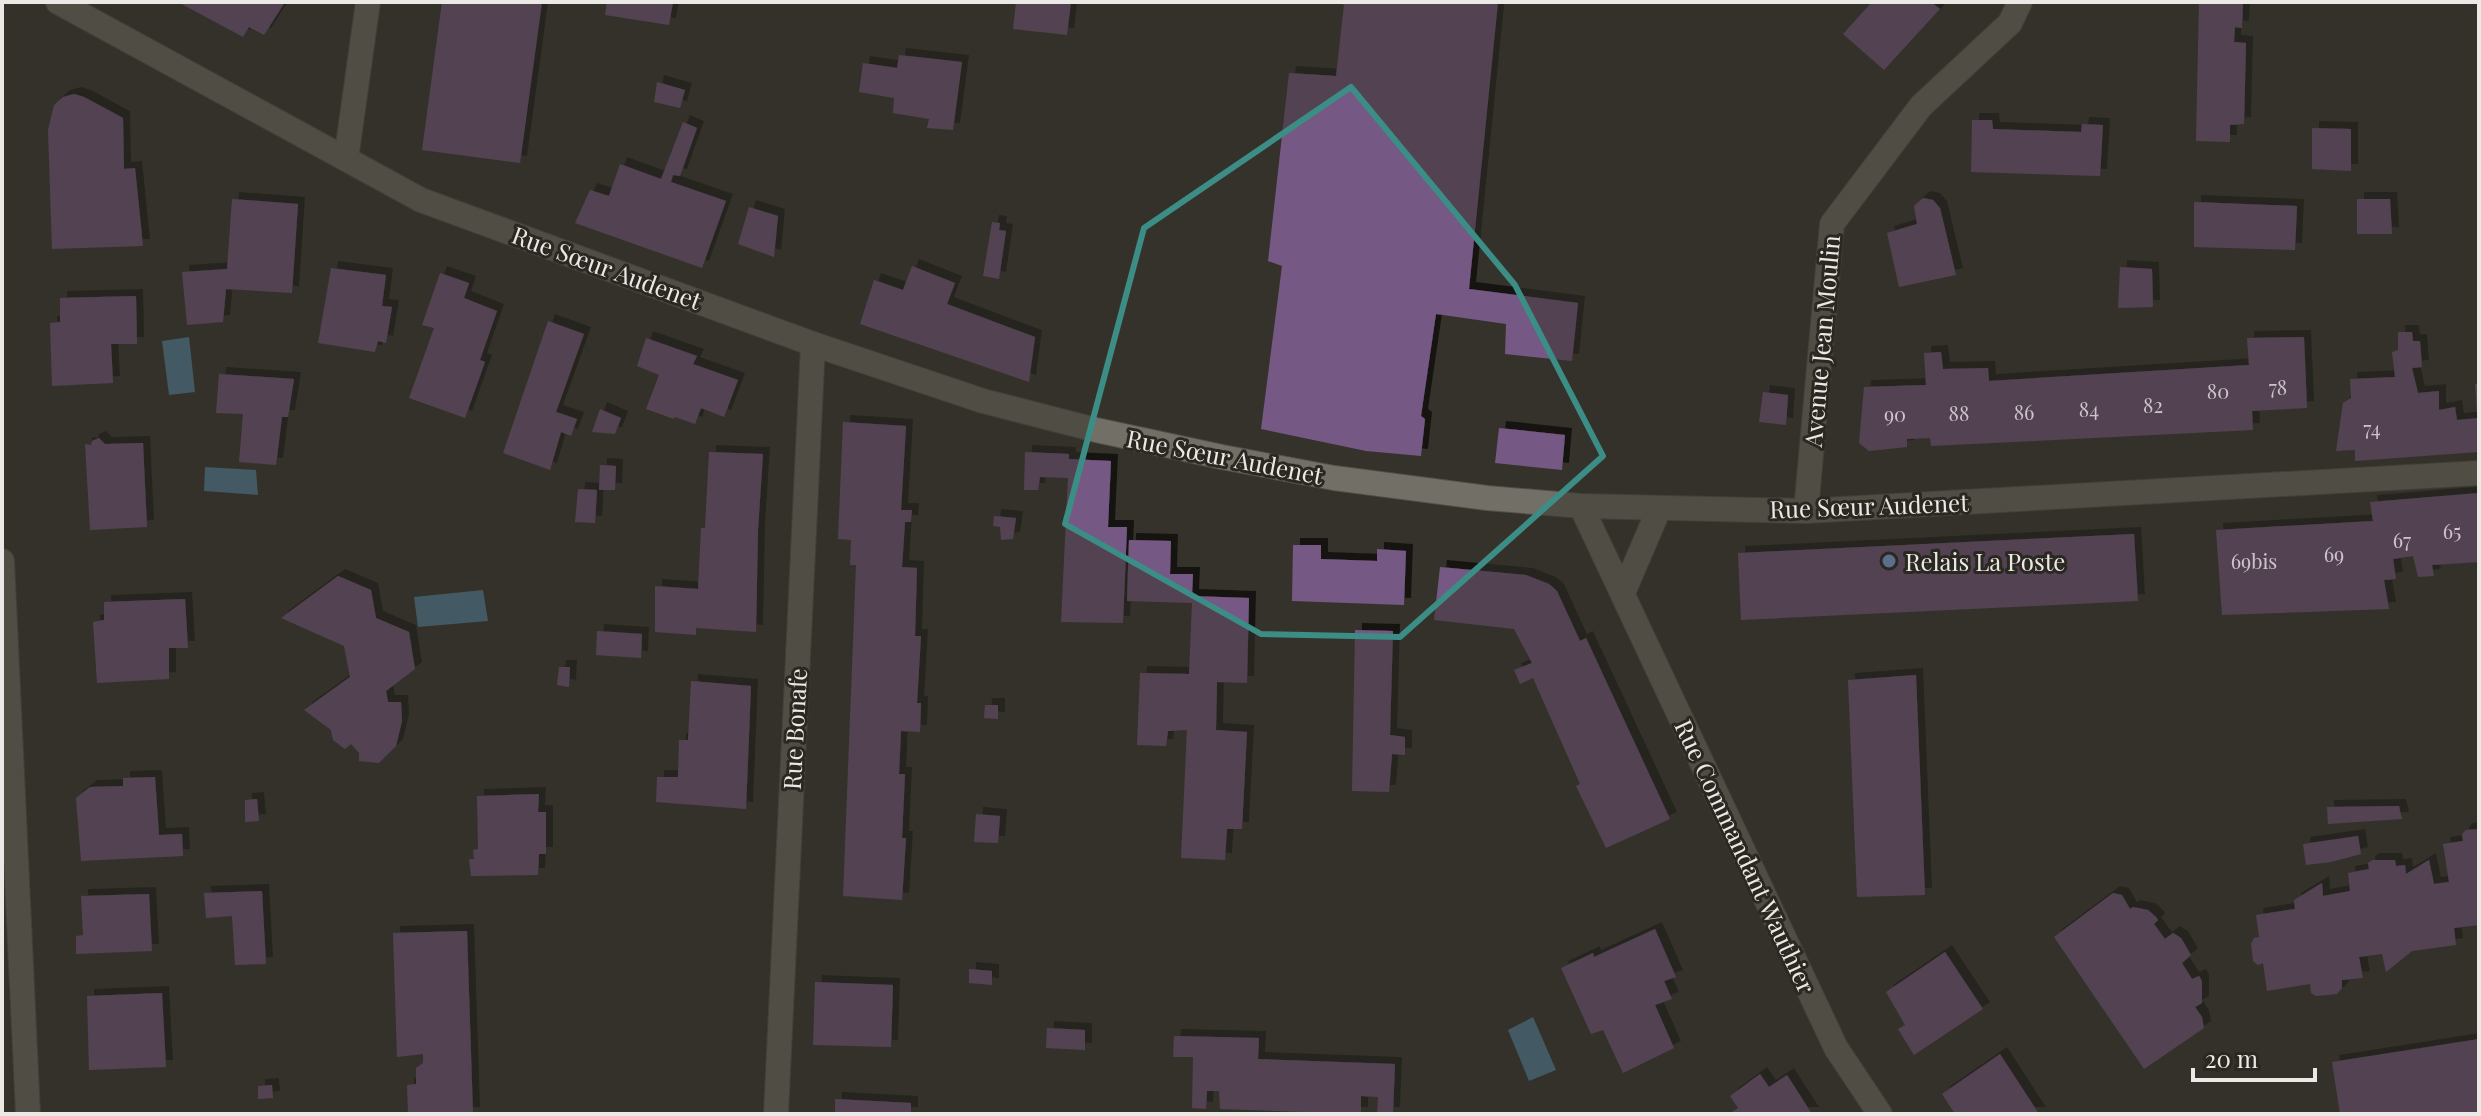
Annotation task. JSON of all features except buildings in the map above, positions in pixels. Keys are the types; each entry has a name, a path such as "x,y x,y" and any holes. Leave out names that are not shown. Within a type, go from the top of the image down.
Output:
{"street":[{"name":"Rue Sœur Audenet","path":"58,2 421,200 813,344 983,401 1222,457 1334,478 1487,498 1581,506 1806,511 2479,473"},
{"path":"346,159 368,2"},
{"name":"Avenue Jean Moulin","path":"1806,511 1832,224 1921,106 2010,23 2020,2"},
{"name":"Rue Bonafe","path":"776,1114 813,344"},
{"name":"Rue Commandant Wauthier","path":"1581,506 1836,1048 1880,1114"},
{"path":"1623,593 1659,509"},
{"path":"2,561 28,1114"}],"highlighted area":[{"path":"1351,87 1515,285 1603,456 1400,637 1261,634 1065,524 1144,228"}],"water":[{"path":"189,337 195,392 169,395 162,341"},
{"path":"205,467 256,470 258,495 204,491"},
{"path":"483,590 488,621 418,627 414,597"},
{"path":"1533,1017 1556,1070 1529,1081 1508,1030"}],"place":[{"name":"Relais La Poste","path":"1889,561"}]}
